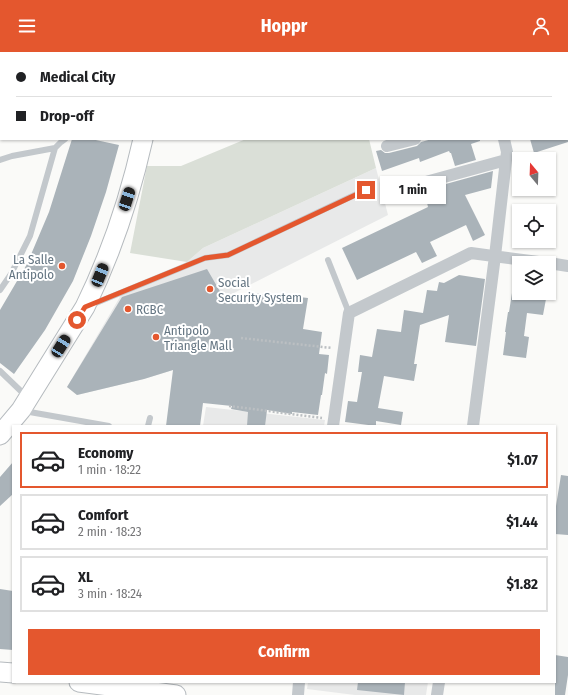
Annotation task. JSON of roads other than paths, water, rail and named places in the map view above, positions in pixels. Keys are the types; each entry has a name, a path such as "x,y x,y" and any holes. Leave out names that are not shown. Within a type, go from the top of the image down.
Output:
{"main road":[{"path":"5,430 24,404 85,307 98,281 111,248 135,173 143,140"},
{"path":"0,672 12,673"},
{"path":"86,683 176,695"}],"street":[{"path":"387,146 411,140"},
{"path":"473,425 507,152 504,140"},
{"path":"393,191 506,160"},
{"path":"334,422 349,313 471,253 512,258"},
{"path":"556,264 568,266"},
{"path":"298,695 300,683"},
{"path":"437,695 439,683"}],"lane":[{"path":"0,290 11,274 30,236 55,148 64,140"},
{"path":"0,160 12,156 55,148"},
{"path":"85,307 205,258 228,255 366,190"},
{"path":"328,260 349,313"},
{"path":"0,371 24,404 105,425"},
{"path":"148,425 150,418"}],"place":[{"name":"La Salle Antipolo","path":"62,266"},
{"name":"Social Security System","path":"210,289"},
{"name":"RCBC","path":"128,309"},
{"name":"Antipolo Triangle Mall","path":"156,337"}]}
